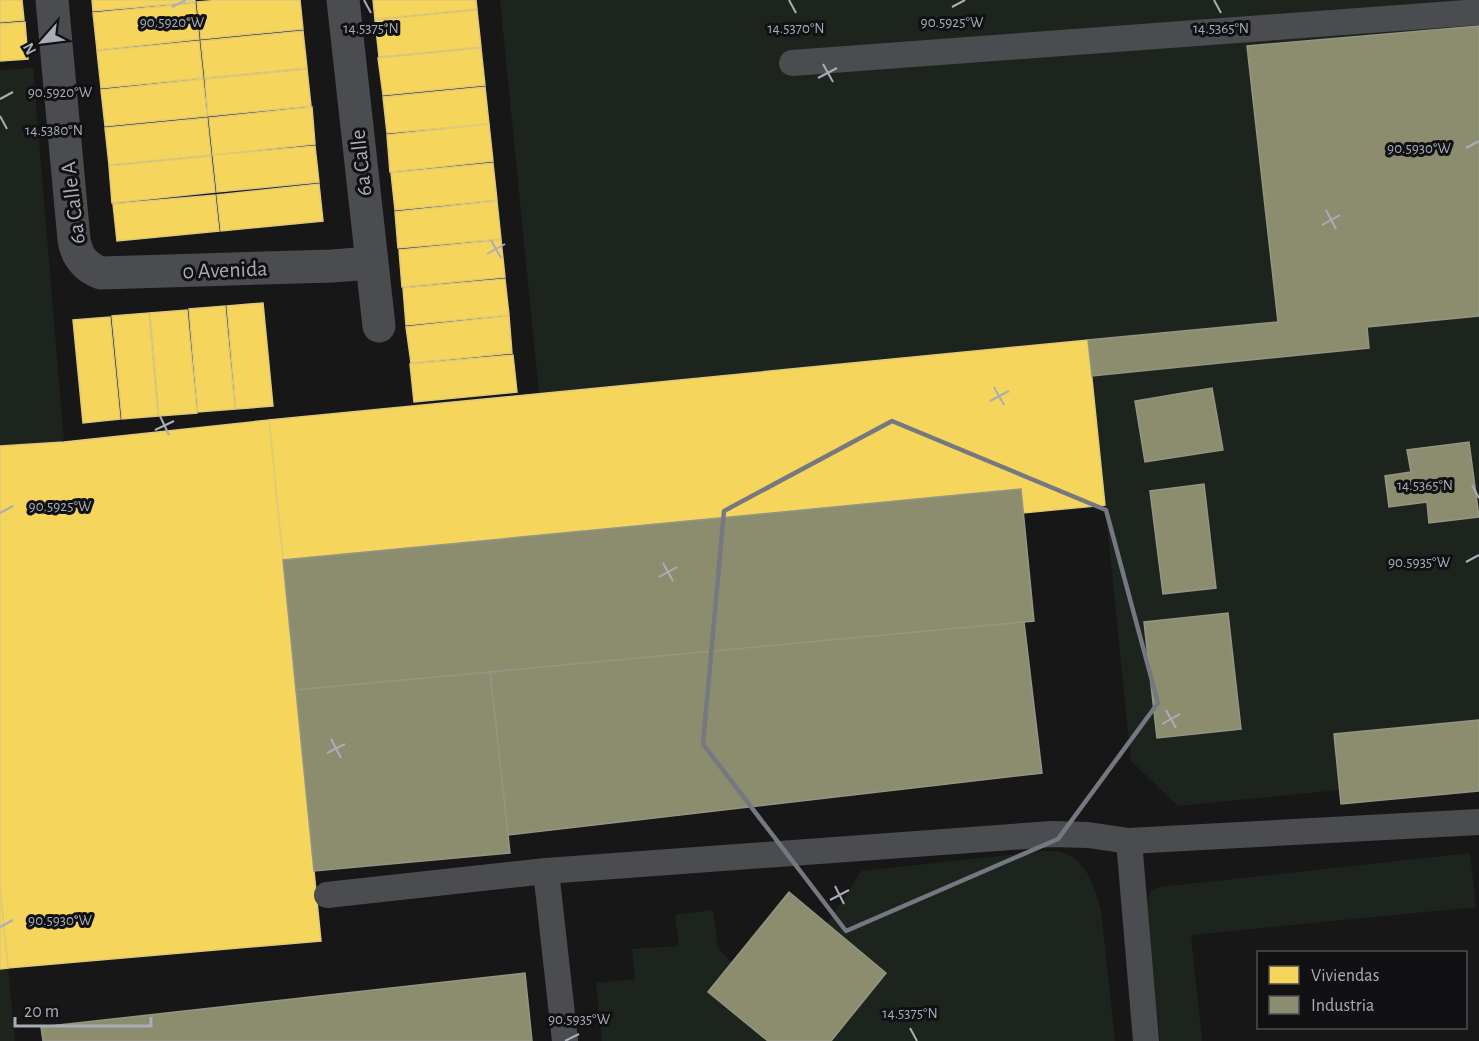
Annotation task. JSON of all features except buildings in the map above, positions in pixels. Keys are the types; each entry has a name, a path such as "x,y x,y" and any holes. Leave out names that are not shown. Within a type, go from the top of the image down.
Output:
{"street":[{"name":"6a Calle A","path":"52,0 74,240 76,251 82,261"},
{"name":"6a Calle","path":"343,0 379,326"},
{"name":"0 Avenida","path":"82,261 91,269 102,273 371,263"}],"lane":[{"path":"792,63 1479,12"},
{"path":"327,895 546,871 1052,834 1088,835 1129,841 1479,822"},
{"path":"1129,841 1146,1041"},
{"path":"546,871 565,1041"}],"highlighted area":[{"path":"892,421 1106,510 1158,703 1058,839 846,931 703,744 724,511"}],"shaded area":[{"path":"500,0 1479,0 1479,26 1247,46 1278,322 539,393"},
{"path":"33,68 64,442 0,446 0,70"},
{"path":"1479,316 1479,720 1340,790 1178,806 1131,761 1092,376 1369,348 1367,327"},
{"path":"1045,851 1064,853 1079,862 1096,894 1101,910 1115,1041 831,1041 886,973 827,924 861,871"},
{"path":"1470,853 1476,907 1191,935 1202,1041 1160,1041 1146,915 1148,898 1155,889"},
{"path":"713,910 718,948 732,963 708,992 768,1041 602,1041 596,983 635,979 632,949 679,946 675,915"},
{"path":"8,968 15,1041 0,1041 0,969"}]}
